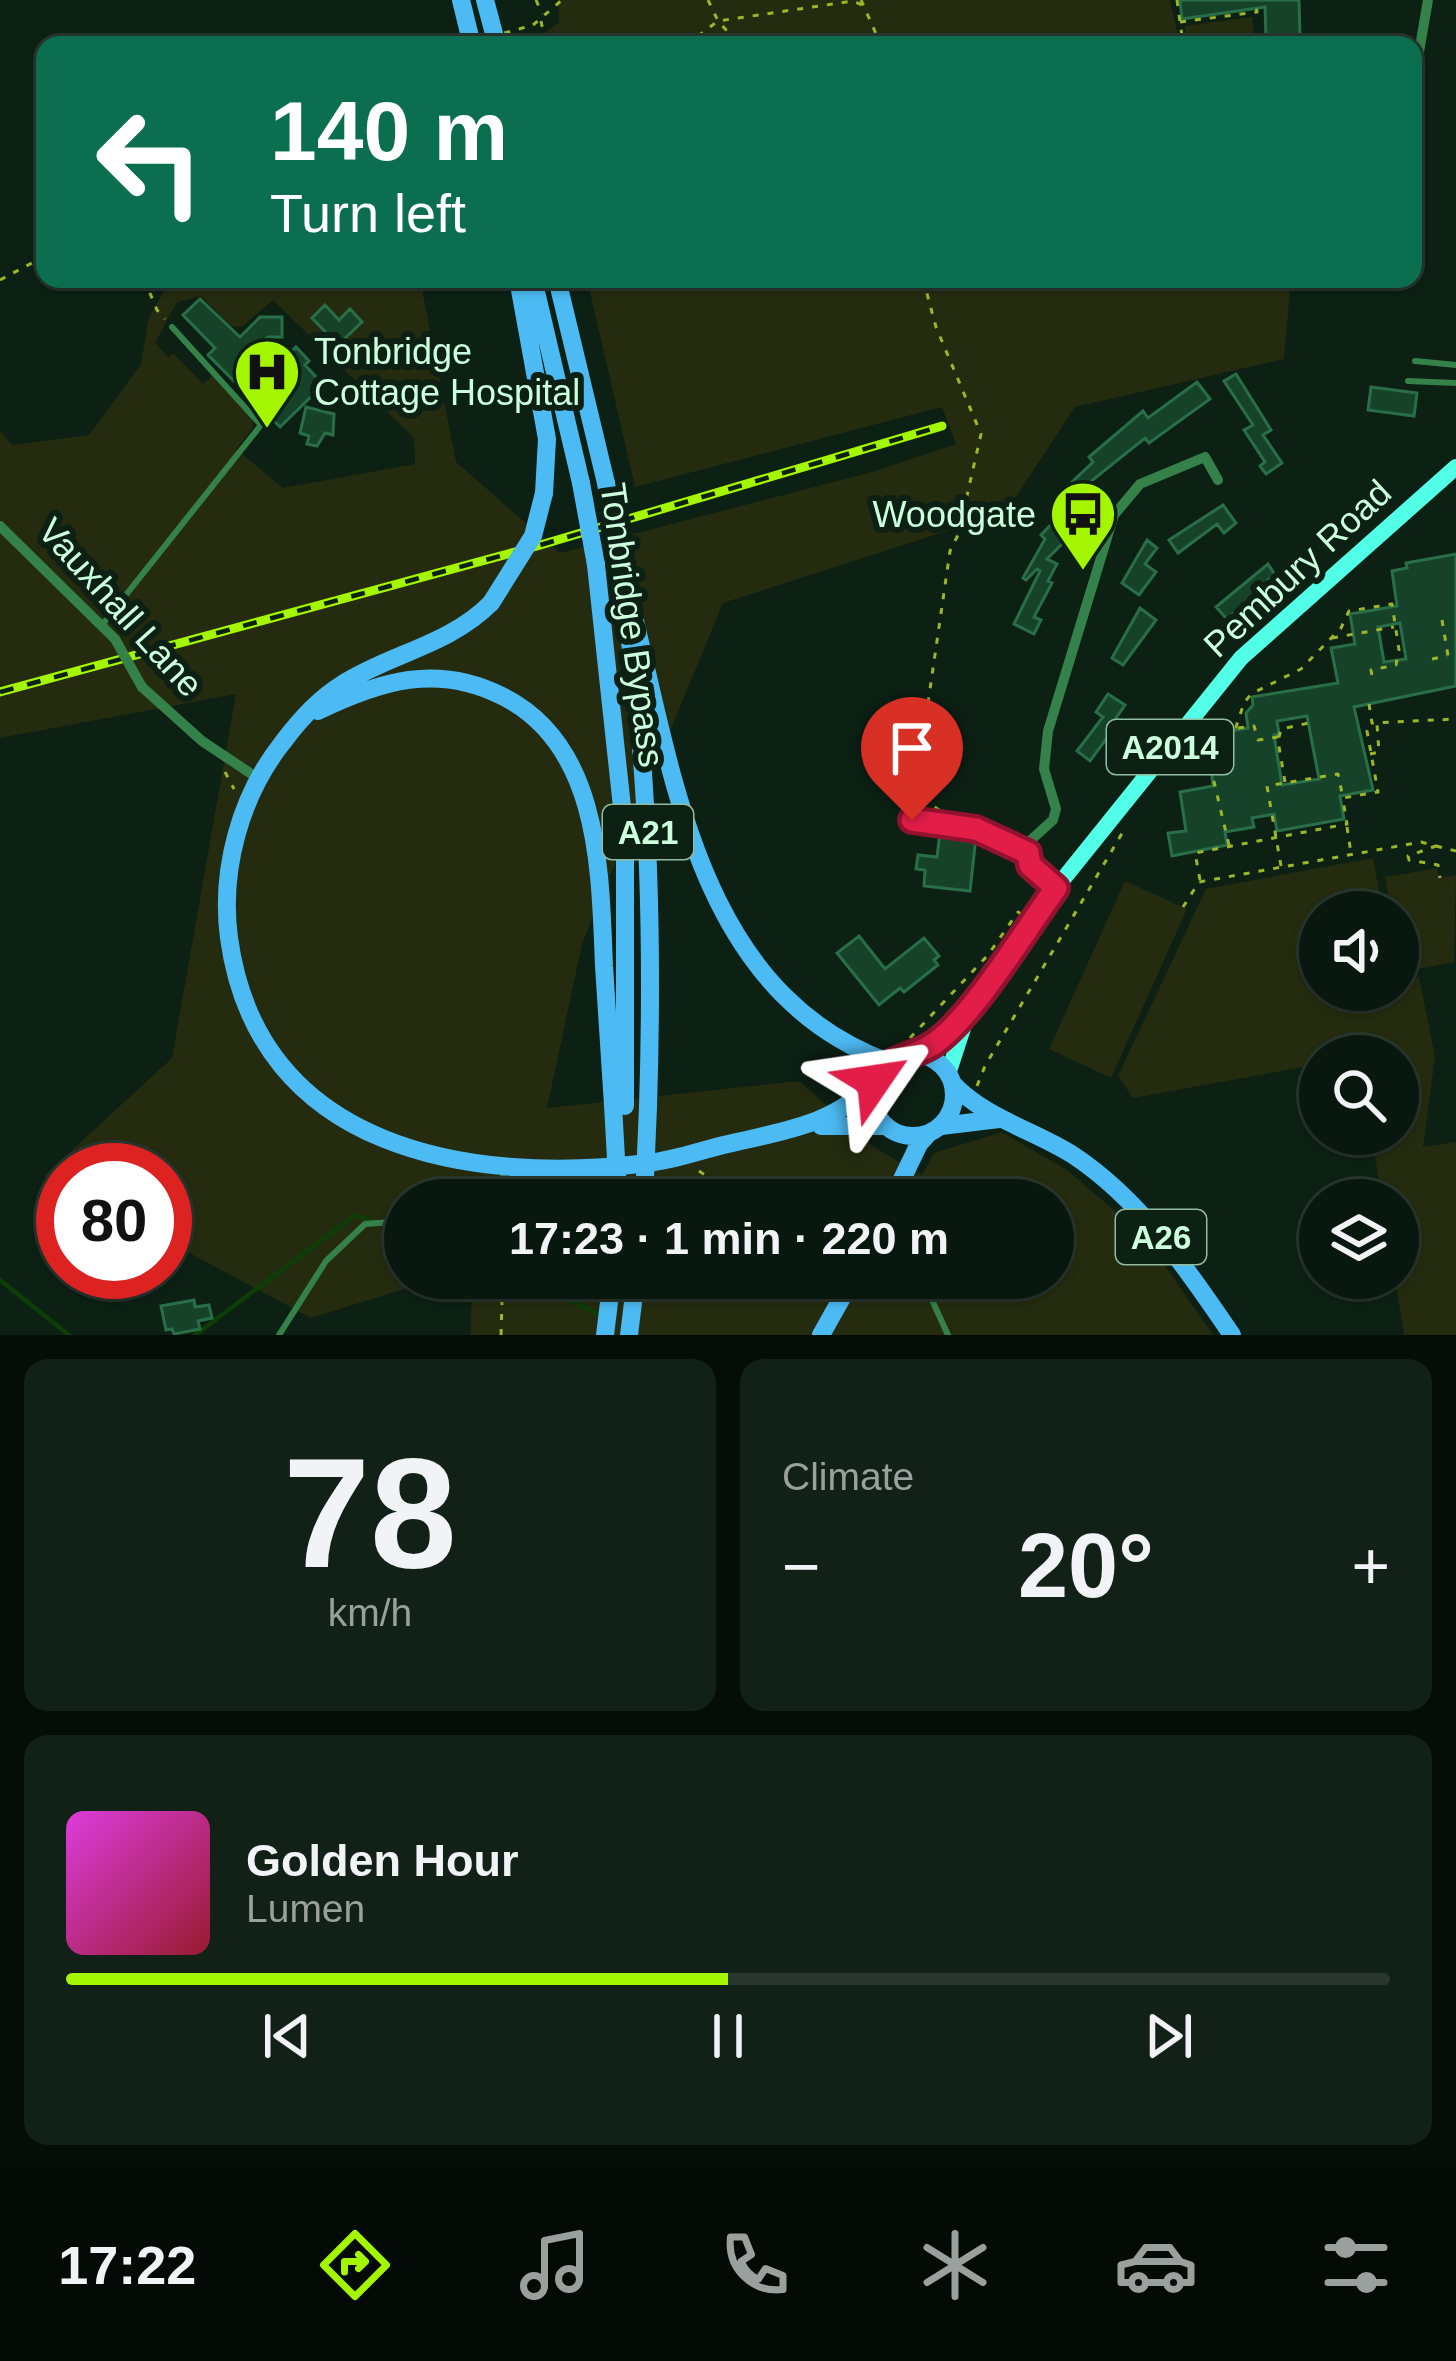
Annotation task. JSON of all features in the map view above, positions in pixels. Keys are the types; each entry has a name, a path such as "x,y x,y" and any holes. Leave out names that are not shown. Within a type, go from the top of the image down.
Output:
{"highway":[{"path":"460,0 470,36"},
{"path":"485,0 494,36"},
{"path":"520,288 548,439 544,493 533,536 491,603 449,636 342,684 281,744 259,779 234,845 227,924 240,989 280,1065 303,1090 354,1127 418,1152 513,1171 568,1170 685,1156 798,1127 850,1105 888,1062 909,1049 934,1059 951,1079 953,1107 904,1179"},
{"name":"Tonbridge Bypass","path":"534,288 596,565 626,835 619,1105"},
{"name":"Tonbridge Bypass","path":"559,288 620,562 649,838 652,970 645,1179"},
{"path":"620,562 678,797 725,917 743,948 782,994 829,1031 888,1062"},
{"path":"309,716 384,683 443,677 513,701 553,738 580,787 596,845 619,1105 618,1179"},
{"name":"A26","path":"951,1079 999,1119 1072,1155 1138,1210 1181,1261 1232,1335"},
{"path":"874,1081 873,1105 890,1129 903,1161 899,1179"},
{"path":"798,1127 890,1129 911,1137 999,1119"},
{"path":"604,1335 609,1299"},
{"path":"628,1335 633,1299"},
{"path":"821,1335 841,1299"}],"main road":[{"name":"Pembury Road","path":"909,1049 938,1041 969,1009 1056,888 1241,658 1456,467"},
{"name":"Pembury Road","path":"951,1079 969,1009"}],"street":[{"path":"1420,36 1428,0"},
{"path":"1056,888 1030,865 1028,853 1032,839 1053,820 1056,809 1044,769 1048,731 1114,514 1140,484 1193,461 1205,458 1218,480"},
{"name":"Vauxhall Lane","path":"0,526 103,625 142,687 202,741 259,779"}],"lane":[{"path":"103,625 261,425 172,327"},
{"path":"1414,361 1456,364"},
{"path":"1408,381 1456,383"},
{"path":"912,820 976,829 1028,853"},
{"path":"508,1179 513,1171"},
{"path":"279,1335 326,1261 365,1224 384,1223"},
{"path":"932,1299 948,1335"}],"path":[{"path":"536,0 545,36"},
{"path":"493,36 533,25 562,0"},
{"path":"708,0 732,36"},
{"path":"1178,0 1182,36"},
{"path":"1180,22 1257,12 1255,0"},
{"path":"698,36 718,21 853,1 863,3 876,36"},
{"path":"0,280 36,261"},
{"path":"148,288 157,310 172,327"},
{"path":"925,288 981,434 958,536 950,551 918,772 917,795 943,813 949,824"},
{"path":"1372,676 1371,670 1396,665 1399,650 1392,604 1397,597"},
{"path":"1236,727 1251,694 1301,669 1332,638 1349,611 1392,604"},
{"path":"1442,620 1448,656"},
{"path":"1332,638 1395,627"},
{"path":"1432,659 1456,655"},
{"path":"1369,704 1379,752 1370,754"},
{"path":"1342,798 1378,792 1366,730 1374,723 1456,719"},
{"path":"1285,783 1281,729 1309,723"},
{"path":"1229,845 1206,748 1236,727 1254,726 1258,740 1280,736"},
{"path":"225,772 235,796"},
{"path":"1281,867 1267,786 1338,774 1352,855"},
{"path":"970,1099 1132,818"},
{"path":"1183,907 1200,882 1196,853 1347,824"},
{"path":"1200,882 1421,842 1456,851"},
{"path":"1436,847 1408,856 1438,865 1440,878"},
{"path":"909,1049 1018,912"},
{"path":"685,1156 687,1169 697,1169 711,1179"},
{"path":"513,1171 513,1179"},
{"path":"501,1335 503,1299"}],"green space":[{"path":"558,0 1170,0 1178,36 541,36 559,22"},
{"path":"1252,17 1254,36 1186,36 1185,26"},
{"path":"165,288 422,288 456,462 560,553 872,472 956,444 942,407 635,487 589,288 1290,288 1284,359 1075,407 1006,512 723,603 582,944 547,1108 799,1081 875,1148 922,1175 934,1153 1002,1132 1067,1170 1145,1237 1213,1335 470,1335 472,1299 1074,1299 1074,1179 384,1179 384,1295 311,1318 192,1254 192,1143 80,1143 172,1058 236,694 0,738 0,431 12,445 89,435 141,364 148,320","holes":["201,296 232,327 243,326 273,300 414,438 415,464 283,488 236,449 253,428 252,415 212,376 203,384 173,353 168,357 155,343 177,302"]},
{"path":"1373,858 1379,891 1299,891 1299,1011 1419,1011 1419,977 1435,1057 1423,1147 1456,1142 1456,1335 1404,1335 1398,1299 1419,1299 1419,1179 1379,1179 1375,1156 1419,1155 1419,1035 1299,1035 1299,1068 1133,1098 1118,1076 1206,889"},
{"path":"1437,868 1439,878 1456,875 1454,962 1419,969 1419,891 1387,891 1385,877"},
{"path":"1125,881 1187,909 1111,1078 1049,1049"}],"building":[{"path":"1180,0 1299,0 1300,36 1266,36 1265,7 1182,19"},
{"path":"200,299 240,337 260,317 282,317 282,337 268,337 257,348 272,365 278,365 296,347 309,361 305,365 318,379 313,384 319,389 280,427 208,355 215,348 183,315"},
{"path":"325,305 339,320 350,309 362,322 338,345 312,318"},
{"path":"1236,374 1271,430 1263,435 1282,463 1266,474 1260,466 1265,462 1244,430 1253,425 1224,381"},
{"path":"1197,382 1210,399 1149,443 1145,438 1090,482 1096,488 1076,508 1081,512 1062,534 1067,539 1047,559 1057,564 1034,617 1041,620 1034,634 1014,624 1040,571 1023,578 1045,539 1041,535 1062,513 1056,509 1075,486 1072,482 1093,462 1089,457 1143,411 1148,418"},
{"path":"1371,387 1417,393 1414,416 1368,410"},
{"path":"306,407 334,414 333,435 325,433 317,446 307,444 309,436 300,433"},
{"path":"1223,505 1236,523 1224,533 1217,524 1178,553 1169,540"},
{"path":"1147,540 1157,548 1145,564 1156,572 1139,595 1122,583"},
{"path":"1456,554 1456,686 1354,707 1373,790 1340,796 1344,819 1277,831 1274,814 1252,818 1254,827 1225,832 1227,845 1172,856 1168,833 1186,831 1180,792 1213,786 1209,750 1233,746 1230,731 1248,728 1246,713 1253,705 1252,697 1338,683 1331,648 1355,644 1350,614 1397,606 1392,571 1407,568 1406,563","holes":["1400,623 1406,659 1384,662 1378,627","1307,716 1319,779 1282,785 1274,735 1279,734 1277,721"]},
{"path":"1268,564 1275,575 1268,580 1271,583 1227,619 1216,607"},
{"path":"1140,608 1156,620 1123,665 1112,658"},
{"path":"1108,694 1125,705 1090,761 1077,751 1103,717 1096,712"},
{"path":"940,832 976,837 970,891 924,886 925,870 916,869 918,855 937,857"},
{"path":"859,936 885,969 924,938 939,956 934,960 938,965 879,1005 837,953"},
{"path":"194,1300 195,1307 209,1305 212,1318 198,1321 200,1329 174,1334 166,1330 161,1306"}],"waterway":[{"path":"195,1335 355,1215 384,1225"},
{"path":"0,1280 69,1335"},
{"path":"567,1299 601,1316"}],"railway":[{"path":"0,692 537,546 942,426"}],"place":[{"name":"Tonbridge Cottage Hospital","path":"267,431"},
{"name":"Woodgate","path":"1083,573"}],"route":[{"path":"874,1081 888,1062 938,1041 969,1009 1056,888 1030,865 1028,853 976,829 912,820"}]}
